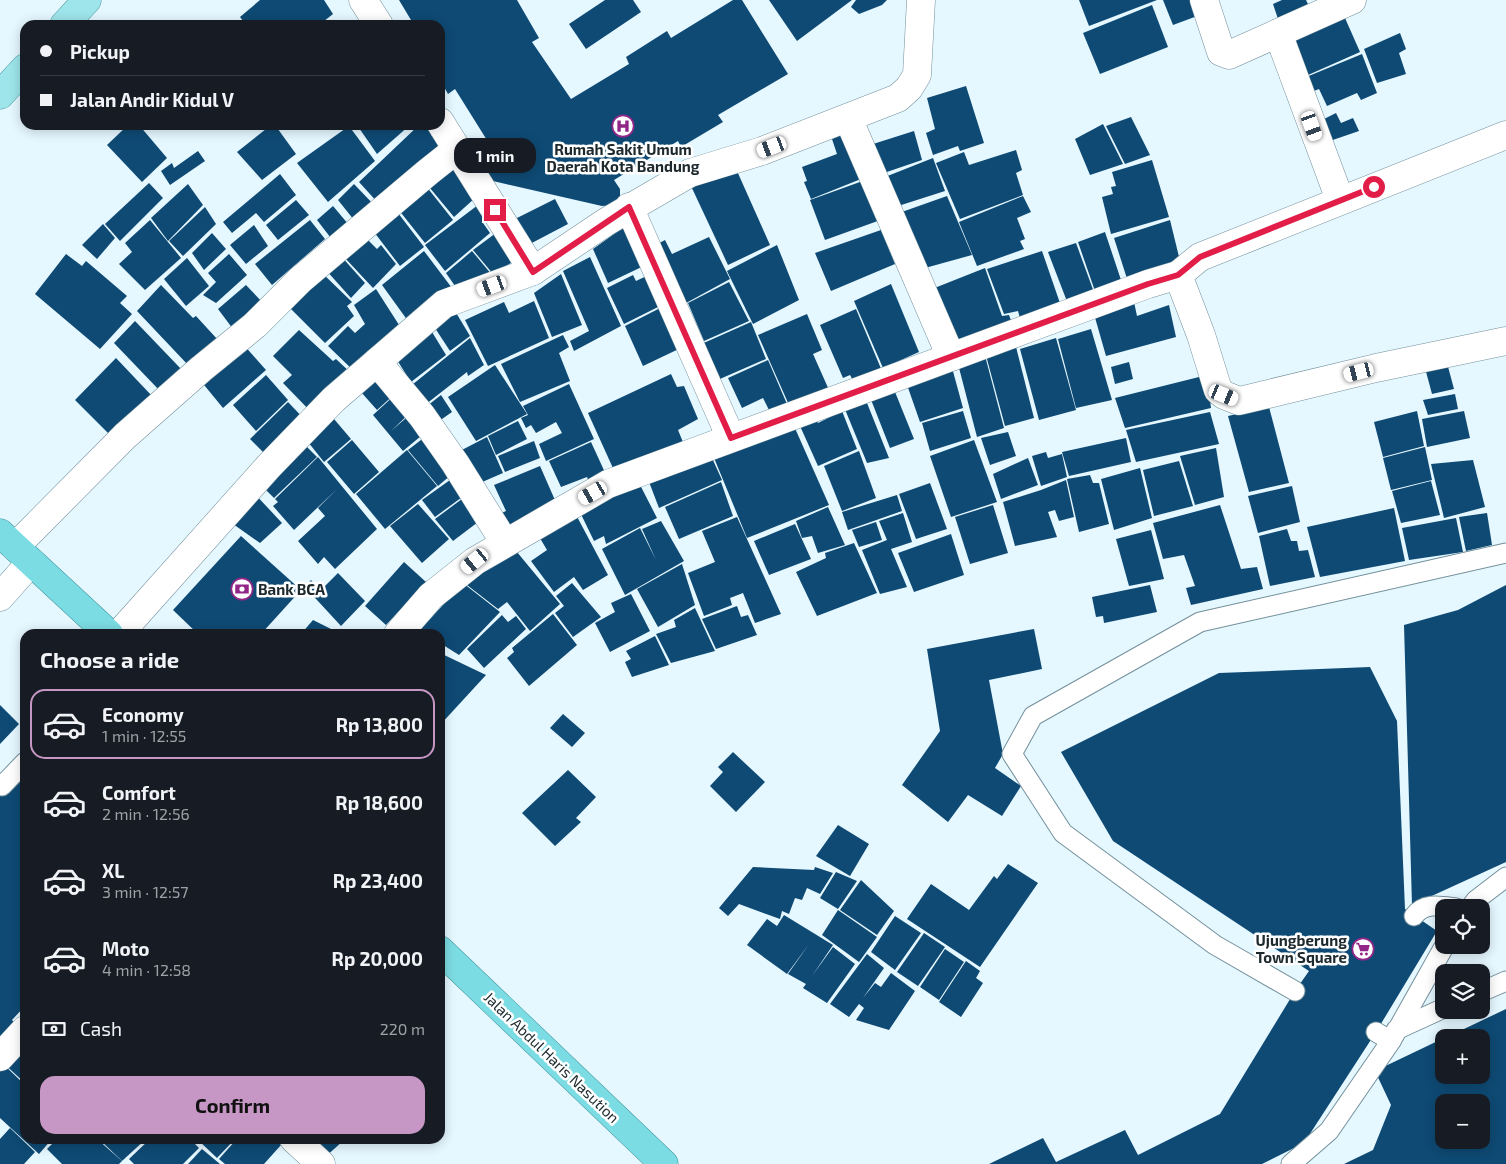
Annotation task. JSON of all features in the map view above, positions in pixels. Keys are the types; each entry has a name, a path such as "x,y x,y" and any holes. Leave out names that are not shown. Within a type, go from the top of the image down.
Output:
{"highway":[{"path":"16,548 104,629"},
{"name":"Jalan Abdul Haris Nasution","path":"445,955 664,1164"}],"main road":[{"path":"69,20 87,0"},
{"path":"0,95 20,73"}],"street":[{"path":"363,0 376,20"},
{"path":"122,629 268,466 334,399 444,304 533,272 629,207 690,173 762,151 898,98 909,88 917,75 921,0"},
{"path":"1204,0 1220,52 1229,56 1352,0"},
{"path":"1278,33 1340,200"},
{"path":"848,118 951,357"},
{"path":"445,130 533,272"},
{"path":"402,629 431,596 475,561 608,484 1148,284 1178,275 1200,257 1506,135"},
{"path":"0,597 16,548 125,436 201,369 255,325 300,280 457,149"},
{"path":"629,207 731,438"},
{"path":"1178,275 1201,335 1218,390 1224,395 1239,401 1376,368 1506,341"},
{"path":"377,362 428,423 505,543"},
{"path":"0,1057 20,1035"},
{"path":"299,1144 321,1164"}],"lane":[{"path":"1295,992 1215,945 1063,832 1012,754 1033,716 1200,622 1506,553"},
{"path":"2,786 20,767"},
{"path":"1477,899 1506,877"},
{"path":"1414,916 1430,905 1435,906"},
{"path":"1291,1164 1329,1131 1387,1034 1439,954"},
{"path":"1490,988 1506,981"},
{"path":"1387,1034 1435,1012"}],"building":[{"path":"260,0 324,0 333,14 325,20 242,20 240,17"},
{"path":"399,0 517,0 539,38 532,42 571,99 629,64 626,57 667,31 671,38 733,0 742,0 788,74 718,115 723,122 681,147 678,141 614,180 620,189 620,198 614,205 602,206 493,181 481,167 486,157 495,153 455,89 448,94 445,89 445,20 411,20"},
{"path":"605,0 633,0 641,12 586,49 569,24"},
{"path":"769,0 852,0 797,41"},
{"path":"856,0 887,0 882,5 859,14 851,7"},
{"path":"1079,0 1157,0 1089,26"},
{"path":"1163,0 1194,0 1200,15 1173,25"},
{"path":"1282,0 1306,0 1314,17 1282,31 1273,4"},
{"path":"1152,5 1168,47 1100,74 1083,33"},
{"path":"1341,9 1360,52 1299,79 1281,35"},
{"path":"1400,33 1406,49 1399,53 1406,74 1377,83 1364,49"},
{"path":"1362,54 1377,93 1361,100 1357,93 1327,106 1319,89 1304,95 1299,80"},
{"path":"966,86 984,143 960,151 958,146 933,155 926,133 935,129 927,98"},
{"path":"1336,113 1341,123 1353,118 1359,131 1324,143 1316,123"},
{"path":"1131,117 1150,155 1125,164 1106,126"},
{"path":"1103,124 1123,164 1090,175 1075,139"},
{"path":"123,130 143,130 167,158 142,182 107,145"},
{"path":"265,130 279,130 296,154 262,180 237,152"},
{"path":"343,130 352,130 375,161 328,202 297,163"},
{"path":"360,130 404,130 377,154"},
{"path":"414,130 437,130 431,135 443,149 379,204 359,182"},
{"path":"852,130 871,175 811,199 804,182 807,181 802,167 837,154 832,139"},
{"path":"914,131 922,160 878,175 870,145"},
{"path":"1016,150 1022,170 1016,173 1023,195 960,219 936,163 964,152 969,165"},
{"path":"198,151 205,161 170,185 161,171 172,163 174,168"},
{"path":"933,158 945,191 895,207 885,177"},
{"path":"1152,160 1169,217 1111,234 1102,197 1113,194 1111,187 1116,186 1112,172"},
{"path":"451,161 475,198 454,217 425,182"},
{"path":"737,171 770,245 728,265 691,186"},
{"path":"280,174 296,195 264,222 256,213 232,233 223,222"},
{"path":"871,178 886,218 825,240 810,200"},
{"path":"149,183 163,198 120,241 105,224"},
{"path":"188,184 203,205 168,241 151,218"},
{"path":"354,184 376,207 358,225 338,200"},
{"path":"426,186 453,220 425,243 398,209"},
{"path":"947,196 972,255 925,268 899,213"},
{"path":"1023,196 1031,212 1017,218 1025,239 1020,241 1024,249 977,266 959,222"},
{"path":"555,199 568,224 528,245 515,219"},
{"path":"296,200 309,215 278,240 266,225"},
{"path":"478,205 489,219 483,223 490,233 445,271 425,245"},
{"path":"333,206 354,231 337,246 317,220"},
{"path":"205,207 216,224 183,256 169,241"},
{"path":"395,209 424,247 400,266 371,228"},
{"path":"150,220 181,258 145,290 119,264 132,252 125,243"},
{"path":"310,220 325,239 272,285 255,264"},
{"path":"1170,220 1181,265 1130,288 1114,238"},
{"path":"631,222 650,263 608,283 593,249"},
{"path":"103,224 115,238 97,259 82,245"},
{"path":"254,225 268,246 246,264 230,245"},
{"path":"500,230 519,258 493,274 473,250"},
{"path":"881,230 895,264 831,291 815,253"},
{"path":"1105,232 1123,286 1096,294 1078,242"},
{"path":"212,233 226,249 204,270 192,253"},
{"path":"365,237 377,249 381,245 396,264 373,288 345,258"},
{"path":"709,237 730,279 677,308 650,248 665,240 672,254"},
{"path":"1076,243 1095,295 1068,304 1048,252"},
{"path":"777,245 799,300 753,324 727,271"},
{"path":"424,251 452,288 408,321 382,285"},
{"path":"472,251 492,275 455,286 446,273"},
{"path":"1042,251 1062,309 1020,318 1018,311 1004,314 987,269"},
{"path":"66,254 82,266 86,261 127,296 120,303 132,314 100,349 35,294"},
{"path":"229,254 247,275 216,303 203,295 216,282 208,273"},
{"path":"340,255 365,283 351,298 325,269"},
{"path":"590,257 621,326 574,351 570,341 589,331 563,271"},
{"path":"187,258 209,286 186,306 164,279"},
{"path":"985,268 1002,316 1009,315 1015,331 958,347 932,289"},
{"path":"318,269 352,302 347,306 354,316 325,343 284,302"},
{"path":"655,272 666,303 624,324 607,288 633,275 636,281"},
{"path":"561,274 582,325 552,337 534,293"},
{"path":"729,282 749,321 704,341 688,303"},
{"path":"891,284 919,352 883,368 854,301"},
{"path":"161,285 193,318 196,316 218,340 189,366 137,311"},
{"path":"246,285 266,306 236,333 218,309"},
{"path":"376,289 401,328 355,372 328,346 348,326 355,333 365,324 354,305"},
{"path":"534,301 549,338 488,366 465,320 504,302 509,313"},
{"path":"1134,302 1137,316 1169,305 1176,337 1106,356 1094,314"},
{"path":"666,305 685,346 643,366 625,326"},
{"path":"856,309 882,371 854,382 850,375 843,378 820,325"},
{"path":"455,311 470,336 450,351 435,328"},
{"path":"807,314 822,350 813,354 829,390 789,405 758,335"},
{"path":"135,321 182,370 161,392 114,343"},
{"path":"751,322 766,359 713,382 697,346"},
{"path":"1091,329 1112,400 1076,408 1058,339"},
{"path":"299,330 333,361 336,359 353,375 314,415 283,383 292,375 273,356"},
{"path":"432,332 446,355 411,382 397,360"},
{"path":"563,335 569,347 559,353 570,381 520,402 501,364"},
{"path":"470,338 484,365 468,376 467,372 421,408 407,389"},
{"path":"1056,338 1076,410 1039,420 1020,349"},
{"path":"1014,339 1034,418 1005,426 984,348"},
{"path":"242,343 266,370 223,408 200,380"},
{"path":"984,352 1004,428 977,437 958,364"},
{"path":"116,358 152,396 111,436 75,400"},
{"path":"768,360 790,411 773,418 763,398 742,408 728,378"},
{"path":"1129,362 1133,379 1115,384 1111,367"},
{"path":"1447,363 1454,389 1432,394 1425,368"},
{"path":"951,364 963,408 920,422 905,379"},
{"path":"495,365 527,414 476,441 448,397"},
{"path":"381,374 397,392 377,410 361,392"},
{"path":"671,374 677,387 684,386 698,419 678,430 685,447 617,477 588,413"},
{"path":"266,375 288,400 256,431 233,405"},
{"path":"1207,375 1211,408 1125,428 1115,398"},
{"path":"891,382 914,439 890,448 868,392"},
{"path":"569,384 594,439 546,461 539,444 562,433 556,422 536,433 531,425 526,428 521,418 528,415 523,406"},
{"path":"397,393 412,411 391,431 413,412 427,431 403,451 373,415"},
{"path":"863,393 889,458 867,463 842,402"},
{"path":"1455,394 1458,409 1428,415 1423,400"},
{"path":"441,395 452,412 432,426 422,410"},
{"path":"288,402 307,422 268,457 250,439"},
{"path":"1269,407 1289,483 1249,492 1228,416"},
{"path":"842,411 857,449 818,466 800,426 816,420 818,423"},
{"path":"963,411 971,438 930,451 922,423"},
{"path":"1417,411 1424,446 1383,457 1374,422"},
{"path":"1464,411 1470,438 1427,447 1422,419"},
{"path":"1210,412 1219,444 1136,462 1126,430"},
{"path":"334,419 351,439 324,462 308,442"},
{"path":"518,421 527,439 496,455 488,436"},
{"path":"794,426 829,505 747,538 712,453 744,440 749,447"},
{"path":"1008,432 1016,456 990,465 981,438"},
{"path":"430,433 458,469 438,486 408,450"},
{"path":"487,437 503,473 473,486 456,453"},
{"path":"1126,438 1131,462 1069,476 1062,452"},
{"path":"352,440 379,472 354,494 327,462"},
{"path":"974,440 997,502 951,517 930,456"},
{"path":"534,441 540,458 505,472 498,456"},
{"path":"591,442 608,479 591,487 587,477 561,487 549,461"},
{"path":"305,445 317,457 274,498 261,485"},
{"path":"707,447 722,480 659,508 646,474"},
{"path":"1425,447 1432,480 1391,490 1383,458"},
{"path":"1216,448 1224,497 1195,505 1180,456"},
{"path":"407,450 437,486 385,529 356,494"},
{"path":"859,451 876,498 842,511 824,466"},
{"path":"1046,452 1048,458 1062,454 1067,477 1041,486 1032,456"},
{"path":"318,457 377,529 335,569 324,557 318,564 298,541 325,516 318,508 337,489 294,530 273,506 278,502 275,499"},
{"path":"1028,458 1038,485 1001,499 993,474"},
{"path":"1473,460 1485,507 1444,518 1431,464"},
{"path":"1179,461 1193,506 1154,516 1143,470"},
{"path":"540,466 558,507 502,531 495,516 506,511 494,485"},
{"path":"1140,468 1152,518 1114,530 1101,479"},
{"path":"457,475 469,492 435,517 422,500"},
{"path":"1090,475 1093,483 1099,483 1109,524 1079,532 1067,479"},
{"path":"1066,480 1074,517 1059,521 1055,510 1048,512 1057,537 1015,546 1003,502"},
{"path":"638,481 657,518 606,544 604,536 594,541 578,508"},
{"path":"1431,481 1440,515 1401,523 1392,491"},
{"path":"721,482 733,516 679,539 665,507"},
{"path":"930,483 947,529 916,539 899,494"},
{"path":"1292,486 1300,522 1258,533 1248,496"},
{"path":"254,493 282,523 260,543 226,519"},
{"path":"470,493 486,516 453,541 435,519"},
{"path":"897,495 902,511 848,530 842,512"},
{"path":"418,504 449,539 422,563 390,526"},
{"path":"993,505 1008,553 970,564 955,517"},
{"path":"1220,505 1241,569 1257,567 1263,589 1191,605 1186,588 1195,586 1184,555 1163,559 1153,523"},
{"path":"828,507 845,545 818,553 812,536 802,538 796,521"},
{"path":"1394,508 1405,561 1320,577 1307,527"},
{"path":"574,511 608,575 583,590 574,577 554,592 531,561 547,550 534,528"},
{"path":"903,513 912,542 891,549 907,587 880,594 862,550 887,540 879,521"},
{"path":"1487,513 1492,545 1466,551 1459,517"},
{"path":"737,517 781,614 755,623 743,593 730,598 732,605 704,616 688,573 715,562 702,531"},
{"path":"1456,518 1463,552 1409,560 1402,528"},
{"path":"661,521 684,561 625,595 602,549 640,528 656,560 642,529"},
{"path":"876,522 882,540 859,547 852,530"},
{"path":"795,524 811,559 769,575 754,541"},
{"path":"1287,529 1291,541 1297,541 1299,551 1308,550 1315,577 1270,586 1259,536"},
{"path":"1151,530 1164,579 1129,586 1116,539"},
{"path":"951,534 964,575 914,592 898,553"},
{"path":"241,536 301,590 266,629 193,629 173,610"},
{"path":"854,543 877,593 817,616 796,572 826,558 825,553"},
{"path":"512,546 560,604 530,631 507,602 498,609 467,585"},
{"path":"404,562 426,582 386,625 365,606"},
{"path":"682,564 695,605 658,627 637,589"},
{"path":"338,573 365,601 341,626 305,587 311,580 321,590"},
{"path":"463,583 500,612 459,655 445,646 445,629 421,629"},
{"path":"572,583 601,617 573,637 555,613 564,606 556,596"},
{"path":"1150,585 1157,612 1104,623 1103,616 1096,617 1092,597"},
{"path":"1506,585 1506,862 1412,905 1404,625 1458,610"},
{"path":"631,594 650,631 610,652 595,623 615,612 611,603"},
{"path":"737,606 741,617 748,615 757,635 716,649 702,619"},
{"path":"695,608 715,651 671,663 656,634 676,627 674,620"},
{"path":"553,614 577,645 529,686 507,658 514,652 512,648"},
{"path":"502,615 508,622 516,616 526,629 484,668 467,649"},
{"path":"313,620 331,629 305,629"},
{"path":"1034,629 1042,669 989,680 1003,754 995,768 1021,786 1002,816 968,795 948,822 902,785 940,731 927,649"},
{"path":"655,636 669,665 632,677 625,662 631,659 626,651"},
{"path":"445,655 486,675 445,720"},
{"path":"1370,667 1397,721 1405,909 1435,930 1435,934 1376,1032 1304,1143 1262,1164 989,1164 1043,1138 1056,1162 1125,1130 1138,1155 1220,1114 1309,971 1113,841 1061,752 1219,673"},
{"path":"0,705 19,724 0,744"},
{"path":"563,714 585,733 572,747 550,728"},
{"path":"733,752 765,782 736,812 710,786 723,772 718,767"},
{"path":"568,770 596,797 576,818 581,822 555,846 522,813"},
{"path":"20,774 20,1011 12,1020 20,1031 0,1048 0,784"},
{"path":"838,825 869,844 850,876 816,856"},
{"path":"1008,864 1038,883 980,967 907,919 931,884 969,910 994,876 997,879"},
{"path":"753,867 814,870 815,867 833,873 820,894 807,888 802,900 795,898 789,914 782,911 780,919 739,904 728,916 719,908"},
{"path":"836,872 857,881 838,909 820,898"},
{"path":"861,880 894,911 877,935 840,910"},
{"path":"838,910 877,937 859,962 822,935"},
{"path":"784,915 833,945 812,976 833,947 855,964 827,1003 803,988 806,984 788,974 809,944 787,974 747,945 767,919 777,926"},
{"path":"895,916 921,933 895,970 871,952"},
{"path":"924,933 945,947 918,986 897,972"},
{"path":"945,949 964,962 939,1000 920,987"},
{"path":"867,954 884,968 863,998 875,983 881,987 891,973 915,991 889,1030 856,1020 864,1008 859,1004 849,1017 830,1004"},
{"path":"966,961 980,971 976,978 983,983 961,1017 939,1002"},
{"path":"1506,1009 1506,1164 1344,1164 1373,1150 1391,1105 1375,1071 1435,1042 1435,1084 1490,1084 1490,1029 1464,1029 1485,1019 1490,1019 1490,1017"},
{"path":"16,1045 20,1049 20,1078 1,1061"},
{"path":"0,1061 20,1080 20,1136 0,1118"},
{"path":"10,1128 20,1138 20,1144 27,1144 35,1152 24,1164 0,1164 0,1139"},
{"path":"28,1144 48,1144 39,1154"},
{"path":"52,1144 103,1144 122,1161 119,1164 62,1164 47,1149"},
{"path":"104,1144 141,1144 122,1161"},
{"path":"145,1144 195,1144 199,1148 183,1164 134,1164 129,1159"},
{"path":"202,1144 230,1144 217,1158"},
{"path":"232,1144 281,1145 264,1164 225,1164 219,1159"},
{"path":"309,1144 340,1144 324,1158"},
{"path":"202,1149 220,1164 188,1164"}],"place":[{"name":"Rumah Sakit Umum Daerah Kota Bandung","path":"623,126"},
{"name":"Bank BCA","path":"242,589"},
{"name":"Ujungberung Town Square","path":"1363,949"}],"route":[{"path":"495,210 533,272 629,207 731,438 1148,284 1178,275 1200,257 1374,187"}]}
